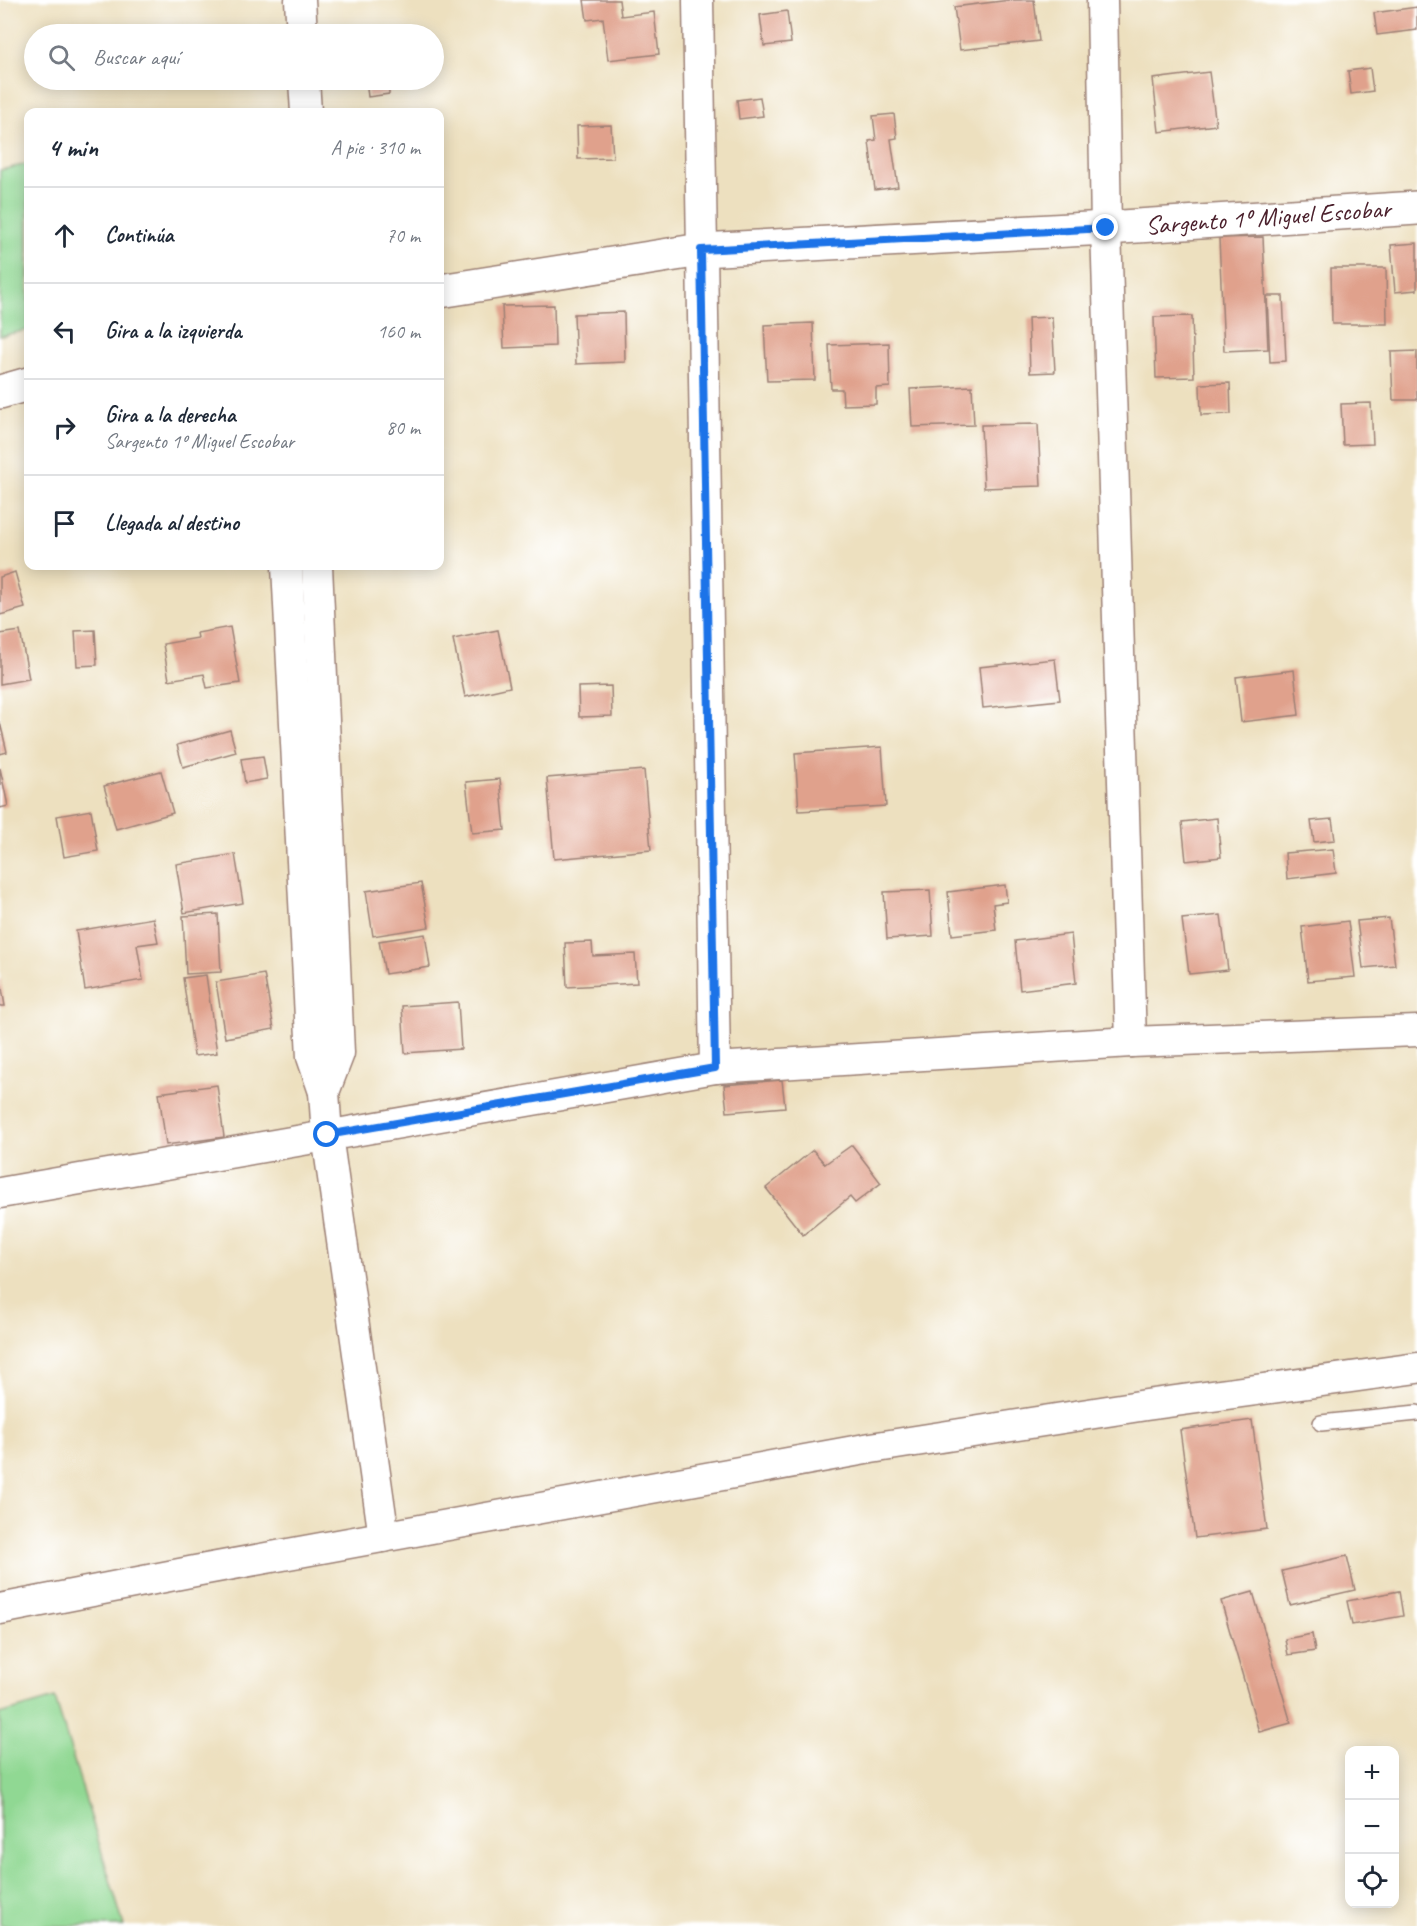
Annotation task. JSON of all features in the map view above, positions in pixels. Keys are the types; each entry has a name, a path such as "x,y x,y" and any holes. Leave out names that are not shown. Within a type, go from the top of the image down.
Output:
{"street":[{"path":"300,0 301,24"},
{"path":"698,0 715,1068"},
{"path":"1102,0 1106,228 1131,1042"},
{"path":"305,90 306,108"},
{"name":"Sargento 1º Miguel Escobar","path":"444,290 701,250 1417,208"},
{"path":"0,392 24,385"},
{"path":"287,570 291,642 315,840"},
{"path":"317,570 320,643 312,1057 324,1092 327,1135 384,1536"},
{"path":"0,1193 715,1068 1131,1042 1417,1031"},
{"path":"0,1609 384,1536 871,1448 1146,1405 1417,1368"}],"lane":[{"path":"291,642 320,643"},
{"path":"1321,1423 1417,1413"}],"green space":[{"path":"24,165 24,331 0,336 0,170"},
{"path":"55,1698 124,1926 0,1926 0,1714"}],"building":[{"path":"584,0 619,0 621,16 654,12 659,54 608,60 603,18 587,20"},
{"path":"1010,0 1034,0 1039,41 960,50 954,7"},
{"path":"1417,7 1417,30 1377,35 1374,13"},
{"path":"787,11 791,43 764,46 760,15"},
{"path":"1370,68 1373,91 1351,94 1348,71"},
{"path":"1209,72 1216,125 1159,132 1153,79"},
{"path":"367,90 389,90 389,94 368,97"},
{"path":"760,97 763,116 739,119 737,100"},
{"path":"894,114 897,138 891,139 898,187 875,190 869,141 876,140 873,116"},
{"path":"611,125 613,158 578,159 577,126"},
{"path":"1263,237 1268,349 1224,351 1219,238"},
{"path":"1417,243 1417,290 1395,292 1391,245"},
{"path":"1331,268 1386,268 1387,324 1332,324"},
{"path":"1267,296 1283,296 1286,361 1270,362"},
{"path":"554,305 555,346 504,348 502,306"},
{"path":"624,312 625,362 576,364 574,314"},
{"path":"1192,316 1194,377 1156,378 1154,317"},
{"path":"1052,317 1055,372 1030,373 1028,318"},
{"path":"813,323 815,380 767,381 764,325"},
{"path":"889,343 890,387 876,388 876,404 843,405 842,389 831,389 829,345"},
{"path":"1417,351 1417,400 1393,400 1391,352"},
{"path":"1230,383 1231,414 1201,415 1200,384"},
{"path":"972,386 974,425 912,427 910,389"},
{"path":"1371,403 1373,444 1343,445 1341,404"},
{"path":"1038,424 1041,486 984,488 981,425"},
{"path":"15,572 25,608 0,615 0,577"},
{"path":"230,627 240,683 207,688 204,674 169,680 163,644 198,638 197,633"},
{"path":"95,630 97,665 77,666 75,631"},
{"path":"498,630 510,687 465,697 453,639"},
{"path":"20,631 29,679 0,684 0,634"},
{"path":"1055,659 1060,700 983,708 979,667"},
{"path":"1294,670 1299,715 1241,722 1236,677"},
{"path":"611,686 612,716 579,717 578,687"},
{"path":"0,722 7,752 0,754"},
{"path":"230,730 236,752 183,767 177,745"},
{"path":"882,747 886,806 799,811 795,753"},
{"path":"263,756 267,779 245,783 241,759"},
{"path":"0,768 8,806 0,808"},
{"path":"644,770 651,850 554,859 547,778"},
{"path":"161,771 173,813 116,829 104,786"},
{"path":"500,779 505,830 472,833 466,782"},
{"path":"91,810 98,851 64,857 57,816"},
{"path":"1217,818 1221,857 1186,861 1182,822"},
{"path":"1332,819 1335,840 1314,842 1311,821"},
{"path":"1333,849 1336,873 1287,879 1285,853"},
{"path":"235,854 243,903 184,913 176,864"},
{"path":"421,883 429,927 373,936 366,891"},
{"path":"1005,885 1007,902 993,904 996,930 952,935 948,892"},
{"path":"930,890 933,936 887,939 884,892"},
{"path":"218,914 221,972 186,974 183,916"},
{"path":"1221,915 1228,970 1189,974 1182,919"},
{"path":"153,918 158,942 137,945 143,980 85,990 76,931"},
{"path":"1389,918 1395,965 1363,968 1357,921"},
{"path":"1348,921 1355,977 1308,981 1302,927"},
{"path":"425,934 430,967 385,974 379,941"},
{"path":"1071,934 1076,983 1020,990 1015,941"},
{"path":"592,942 593,956 635,954 637,983 567,987 565,943"},
{"path":"264,974 274,1029 225,1038 216,982"},
{"path":"206,975 217,1053 194,1056 183,978"},
{"path":"0,977 5,1006 0,1006"},
{"path":"458,1002 461,1049 405,1053 402,1006"},
{"path":"782,1080 785,1107 727,1112 724,1085"},
{"path":"217,1085 224,1137 166,1145 159,1093"},
{"path":"852,1145 881,1183 855,1203 850,1197 803,1235 766,1188 813,1150 825,1164"},
{"path":"1252,1420 1267,1529 1195,1538 1180,1430"},
{"path":"1347,1556 1355,1590 1290,1605 1282,1571"},
{"path":"1399,1591 1403,1616 1352,1625 1347,1601"},
{"path":"1253,1592 1291,1723 1259,1732 1221,1601"},
{"path":"1312,1634 1315,1651 1288,1655 1285,1639"}],"route":[{"path":"327,1135 715,1068 701,250 1106,228"}]}
